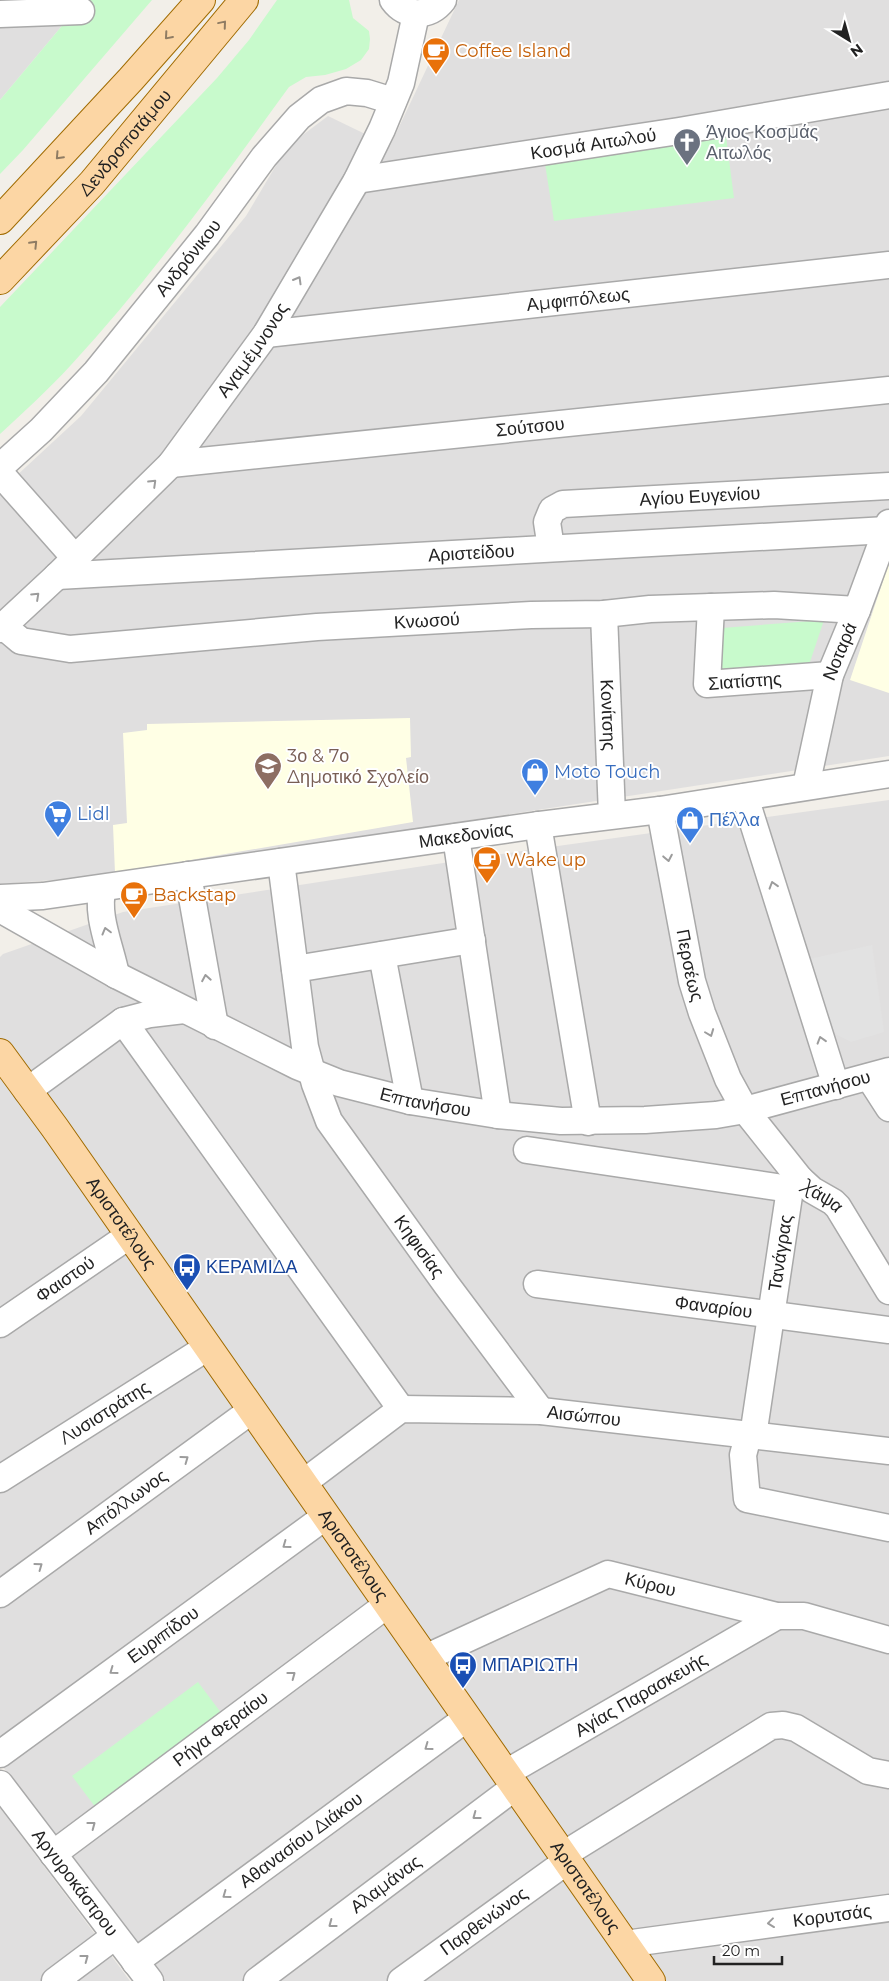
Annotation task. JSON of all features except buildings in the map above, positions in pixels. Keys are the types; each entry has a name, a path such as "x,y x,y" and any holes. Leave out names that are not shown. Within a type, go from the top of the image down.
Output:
{"main road":[{"name":"Δενδροποτάμου","path":"0,220 131,79 201,0"},
{"name":"Δενδροποτάμου","path":"0,280 92,183 244,0"},
{"name":"Αριστοτέλους","path":"0,1053 55,1128 651,1981"},
{"name":"Αριστοτέλους","path":"0,1079 14,1099 55,1128"}],"street":[{"path":"393,0 397,6 406,12 416,14 426,13 435,9 443,0"},
{"path":"0,14 82,11"},
{"name":"Αγαμέμνονος","path":"1,628 171,464 266,334 357,180 382,128 401,83 416,14"},
{"name":"Ανδρόνικου","path":"0,467 48,423 96,372 207,235 264,158 299,117 321,100 346,91 367,92 394,101"},
{"name":"Κοσμά Αιτωλού","path":"357,180 688,129 889,95"},
{"name":"Αμφιπόλεως","path":"266,334 889,265"},
{"name":"Σούτσου","path":"171,464 889,390"},
{"path":"0,473 66,567"},
{"name":"Αγίου Ευγενίου","path":"551,548 547,522 552,510 563,504 889,486"},
{"name":"Αριστείδου","path":"66,567 551,548 888,526"},
{"name":"Νοταρά","path":"806,786 830,675 857,610 888,526"},
{"name":"Κνωσού","path":"1,628 21,641 70,649 317,627 604,614 650,610 774,605 857,610"},
{"name":"Σιατίστης","path":"711,607 707,684 830,675"},
{"name":"Κονίτσης","path":"604,614 612,816"},
{"name":"Μακεδονίας","path":"2,910 43,896 538,824 660,810 889,774"},
{"path":"745,797 836,1086"},
{"name":"Περσέως","path":"660,810 692,981 721,1062 735,1094 745,1110"},
{"path":"538,824 588,1122"},
{"path":"456,837 498,1115"},
{"name":"Κηφισίας","path":"281,862 305,1048 311,1073 329,1121 446,1284 541,1411"},
{"path":"188,875 215,1026"},
{"path":"103,888 100,899 101,912 116,975"},
{"name":"Επτανήσου","path":"2,910 116,975 311,1073 353,1088 410,1101 498,1115 588,1122 685,1117 745,1110 879,1074"},
{"path":"295,969 472,940"},
{"path":"382,955 410,1101"},
{"path":"27,1091 122,1021 150,1014 184,1010"},
{"path":"122,1021 401,1409 303,1483"},
{"path":"879,1074 889,1108"},
{"name":"Χάψα","path":"745,1110 795,1184 812,1190 833,1202 838,1208 889,1291"},
{"path":"527,1150 795,1184"},
{"name":"Τανάγρας","path":"795,1184 751,1436 743,1455 747,1499 889,1528"},
{"name":"Φαιστού","path":"0,1324 130,1235"},
{"name":"Φαναρίου","path":"537,1284 889,1330"},
{"name":"Λυσιστράτης","path":"0,1478 208,1347"},
{"name":"Αισώπου","path":"401,1409 541,1411 889,1451"},
{"name":"Απόλλωνος","path":"0,1594 252,1410"},
{"name":"Ευριπίδου","path":"0,1754 326,1516"},
{"name":"Κύρου","path":"425,1658 608,1574 777,1616 804,1616 889,1640"},
{"name":"Ρήγα Φεραίου","path":"53,1854 388,1604"},
{"name":"Αγίας Παρασκευής","path":"510,1780 777,1616"},
{"name":"Αθανασίου Διάκου","path":"142,1971 467,1718"},
{"name":"Παρθενώνος","path":"400,1981 565,1858 771,1726 783,1725 796,1728 868,1771 889,1775"},
{"name":"Αλαμάνας","path":"257,1981 510,1780"},
{"name":"Αργυροκάστρου","path":"3,1793 53,1854 142,1971"},
{"name":"Κορυτσάς","path":"625,1944 889,1908"},
{"path":"55,1981 115,1936"}],"shaded area":[{"path":"0,0 82,0 0,100"},
{"path":"459,0 889,0 889,756 106,876 0,884 0,491 81,416 246,216 278,162 296,140 328,116 390,146"},
{"path":"889,563 889,693 850,680"},
{"name":"3ο & 7ο Δημοτικό Σχολείο","path":"410,718 411,757 406,758 413,822 115,873 113,825 127,823 123,733 147,730 147,724"},
{"path":"889,800 889,1981 164,1981 0,1763 0,957 3,954 123,912 522,851"},
{"path":"872,945 884,1032 851,1042 837,1035 820,1008 805,960"},
{"path":"0,1808 113,1958 130,1981 0,1981"}],"green space":[{"path":"82,0 152,0 23,150 0,174 0,100"},
{"path":"277,0 349,0 353,18 369,31 369,49 361,60 346,69 325,75 306,77 289,87 211,194 101,332 63,374 0,434 0,307 217,78 249,40"},
{"path":"724,121 734,198 554,221 542,145"},
{"path":"824,620 809,665 719,674 722,628"},
{"path":"198,1682 222,1714 96,1808 72,1776"}],"place":[{"name":"Coffee Island","path":"436,75"},
{"name":"Άγιος Κοσμάς Αιτωλός","path":"687,166"},
{"name":"3ο & 7ο Δημοτικό Σχολείο","path":"268,790"},
{"name":"Moto Touch","path":"535,796"},
{"name":"Lidl","path":"58,838"},
{"name":"Πέλλα","path":"690,844"},
{"name":"Wake up","path":"487,884"},
{"name":"Backstap","path":"134,919"},
{"name":"ΚΕΡΑΜΙΔΑ","path":"187,1291"},
{"name":"ΜΠΑΡΙΩΤΗ","path":"463,1689"}]}
